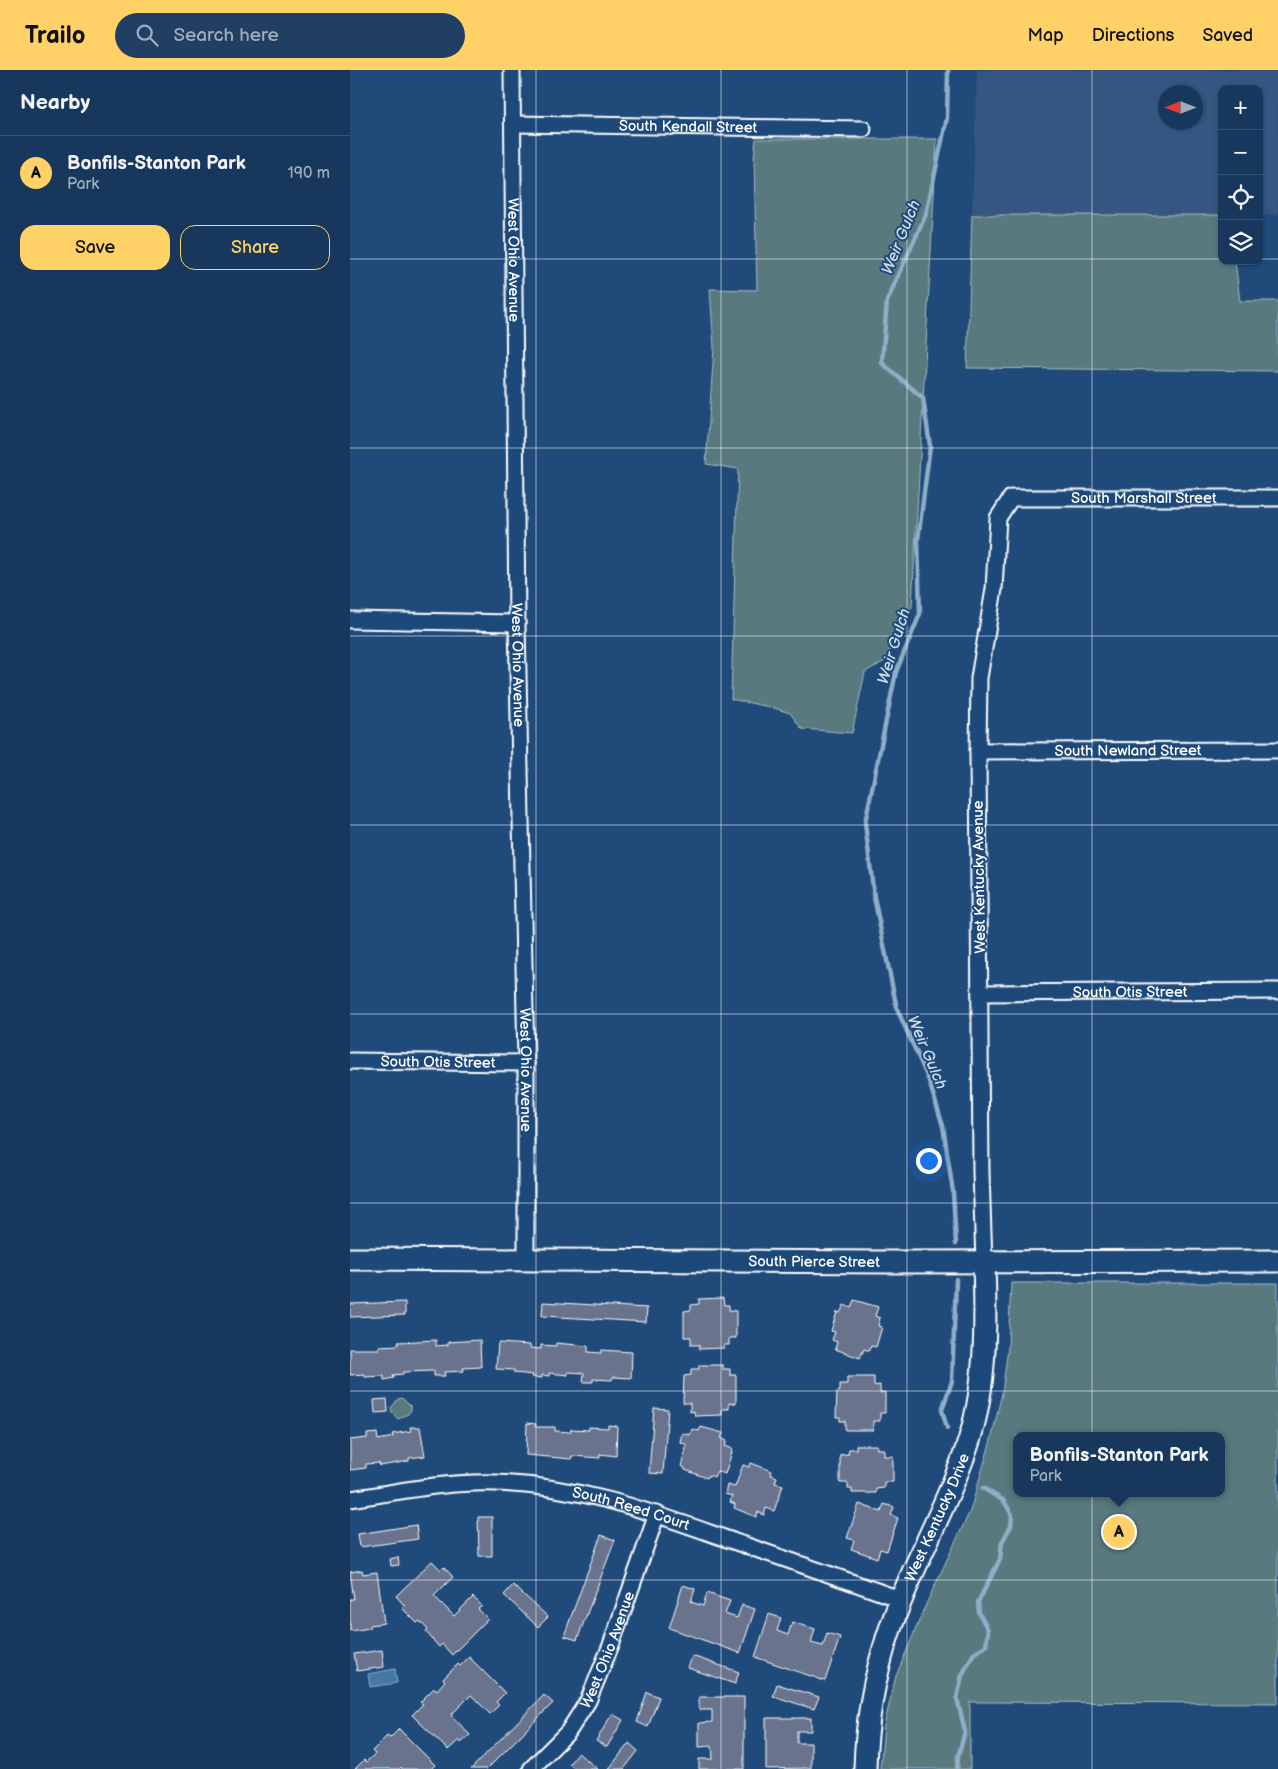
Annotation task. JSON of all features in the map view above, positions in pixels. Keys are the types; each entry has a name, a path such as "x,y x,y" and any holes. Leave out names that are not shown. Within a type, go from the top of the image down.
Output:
{"street":[{"name":"West Ohio Avenue","path":"512,70 517,623 526,1063 526,1259"},
{"name":"South Kendall Street","path":"512,124 863,129"},
{"name":"South Marshall Street","path":"1011,498 1278,498"},
{"name":"West Kentucky Avenue","path":"984,1262 978,751 979,678 994,589 998,518 1011,498"},
{"path":"350,620 517,623"},
{"name":"South Newland Street","path":"978,751 1278,750"},
{"name":"South Otis Street","path":"981,993 1278,991"},
{"name":"South Otis Street","path":"350,1062 526,1063"},
{"name":"South Pierce Street","path":"350,1259 984,1262 1278,1261"},
{"name":"West Kentucky Drive","path":"865,1769 867,1729 874,1687 888,1633 958,1472 971,1432 982,1376 984,1353 984,1262"},
{"name":"South Reed Court","path":"350,1500 446,1485 496,1483 575,1491 657,1514 902,1600"},
{"name":"West Ohio Avenue","path":"531,1769 568,1732 588,1701 611,1645 657,1514"}],"shaded area":[{"path":"977,70 1278,70 1278,215 1263,215 1263,85 1218,85 1218,215 972,215"},
{"path":"395,1669 397,1683 370,1687 368,1674"}],"green space":[{"path":"756,139 937,139 912,606 885,661 865,672 852,733 802,729 790,713 731,699 738,469 706,464 714,348 710,289 757,290 754,158"},
{"path":"972,215 1218,215 1218,265 1236,265 1240,301 1278,301 1278,371 967,368"},
{"path":"1011,1283 1278,1283 1278,1703 970,1702 970,1769 880,1769 884,1726 896,1676 927,1602 970,1511 991,1440 1002,1393 1008,1348"},
{"path":"402,1398 411,1407 411,1410 408,1414 398,1419 392,1413 391,1408 398,1399"}],"building":[{"path":"723,1298 724,1305 729,1305 729,1310 736,1311 736,1338 729,1338 729,1345 724,1345 724,1348 699,1349 699,1345 691,1345 691,1337 684,1337 684,1311 691,1310 691,1305 699,1304 699,1299"},
{"path":"854,1300 878,1307 875,1316 880,1318 878,1326 882,1327 876,1347 871,1346 869,1351 864,1349 860,1358 835,1349 837,1342 832,1340 835,1332 831,1331 837,1312 840,1313 844,1305 851,1308"},
{"path":"405,1302 405,1315 350,1317 350,1304"},
{"path":"543,1302 647,1308 646,1322 542,1316"},
{"path":"436,1340 436,1346 448,1345 448,1342 480,1340 481,1367 463,1368 464,1371 444,1372 445,1376 434,1376 434,1371 403,1372 403,1374 393,1375 394,1378 384,1380 384,1376 365,1377 365,1374 350,1375 350,1349 379,1349 379,1346 398,1345 398,1342"},
{"path":"498,1343 530,1345 530,1348 541,1349 541,1345 556,1346 556,1343 588,1346 588,1352 601,1353 601,1350 632,1352 631,1378 613,1377 612,1380 593,1379 593,1382 583,1382 584,1373 568,1372 568,1375 549,1373 549,1376 542,1375 542,1378 514,1373 514,1370 496,1369"},
{"path":"699,1365 723,1365 723,1369 730,1369 730,1375 736,1375 736,1403 729,1403 729,1409 722,1409 722,1415 695,1416 694,1411 690,1412 690,1403 683,1403 684,1376 691,1375 691,1369 699,1369"},
{"path":"847,1377 874,1377 874,1386 880,1385 880,1393 885,1392 885,1413 880,1413 880,1421 873,1421 873,1430 845,1430 845,1421 840,1421 840,1417 836,1417 837,1392 840,1391 840,1384 847,1384"},
{"path":"387,1399 388,1412 375,1413 374,1400"},
{"path":"654,1408 668,1409 663,1474 649,1473"},
{"path":"527,1423 536,1424 535,1427 555,1427 555,1431 570,1432 571,1429 589,1430 589,1427 608,1428 608,1425 617,1426 616,1456 600,1454 600,1458 572,1456 571,1459 526,1455"},
{"path":"410,1427 420,1427 425,1456 409,1458 409,1461 380,1466 379,1463 366,1464 366,1468 350,1470 350,1440 367,1438 367,1434 377,1433 378,1440 393,1437 392,1434 411,1431"},
{"path":"701,1427 723,1433 721,1438 727,1441 725,1446 733,1449 725,1474 717,1471 714,1477 709,1475 707,1478 685,1470 681,1466 687,1445 680,1442 682,1433 690,1435 692,1429 699,1431"},
{"path":"856,1445 877,1445 877,1449 884,1449 884,1456 893,1456 893,1482 884,1482 884,1488 876,1489 876,1493 852,1493 852,1489 848,1489 848,1483 840,1483 840,1455 848,1454 849,1449 856,1449"},
{"path":"751,1463 772,1471 771,1475 777,1477 775,1483 783,1485 774,1511 766,1508 764,1515 758,1512 756,1517 734,1508 735,1504 730,1502 732,1496 725,1494 727,1485 735,1487 743,1465 749,1467"},
{"path":"859,1504 881,1512 884,1504 894,1507 891,1515 898,1518 887,1551 880,1549 877,1558 851,1549 854,1540 847,1538"},
{"path":"478,1517 492,1517 492,1556 479,1556"},
{"path":"416,1525 418,1539 360,1547 358,1534"},
{"path":"601,1535 615,1540 577,1640 564,1636"},
{"path":"398,1557 399,1565 391,1566 390,1559"},
{"path":"432,1561 441,1570 444,1567 453,1577 434,1596 454,1616 473,1597 482,1606 478,1609 488,1619 452,1655 442,1644 439,1647 426,1632 428,1630 420,1621 417,1623 402,1608 405,1606 396,1596"},
{"path":"362,1570 363,1574 377,1572 384,1623 370,1625 370,1628 350,1631 350,1599 354,1599 350,1572"},
{"path":"513,1585 548,1617 538,1627 504,1595"},
{"path":"683,1585 695,1589 691,1602 703,1606 707,1593 730,1601 725,1614 737,1618 742,1605 755,1609 740,1653 669,1628"},
{"path":"769,1614 781,1618 777,1631 788,1635 792,1622 815,1629 811,1643 823,1646 827,1633 840,1637 825,1681 755,1657"},
{"path":"382,1650 384,1667 357,1671 354,1654"},
{"path":"692,1656 739,1672 735,1684 688,1668"},
{"path":"469,1657 505,1693 496,1702 499,1705 490,1714 471,1695 451,1715 470,1735 461,1743 459,1740 448,1750 412,1715 423,1704 420,1702 434,1688 437,1690 445,1681 443,1679 458,1664 460,1666"},
{"path":"777,1684 819,1697 814,1709 773,1696"},
{"path":"647,1692 659,1697 648,1727 637,1722"},
{"path":"544,1695 553,1703 487,1769 471,1769"},
{"path":"699,1697 744,1697 744,1769 699,1769 699,1759 713,1759 712,1746 699,1747 699,1723 712,1722 712,1710 699,1710"},
{"path":"612,1714 623,1720 607,1747 596,1741"},
{"path":"766,1718 811,1718 811,1731 797,1731 797,1743 811,1743 811,1768 766,1769"},
{"path":"399,1729 435,1765 431,1769 402,1769 401,1767 399,1769 355,1769 364,1760 366,1762 375,1754 372,1751 387,1736 390,1738"},
{"path":"629,1743 638,1751 624,1769 609,1769"},
{"path":"578,1753 598,1769 575,1769 569,1764"}],"waterway":[{"name":"Weir Gulch","path":"948,70 947,118 926,214 887,301 882,363 923,398 930,446 918,540 920,614 896,672 865,823 874,897 897,1009 928,1078 943,1126 953,1192 956,1244"},
{"name":"Weir Gulch","path":"947,1428 942,1410 952,1381 956,1279"},
{"name":"Weir Gulch","path":"957,1769 965,1731 957,1698 962,1675 974,1653 986,1646 988,1630 979,1613 978,1602 1000,1559 1002,1542 1011,1526 1012,1515 1004,1501 983,1488"}],"place":[{"name":"Bonfils-Stanton Park","path":"1119,1532"}]}
